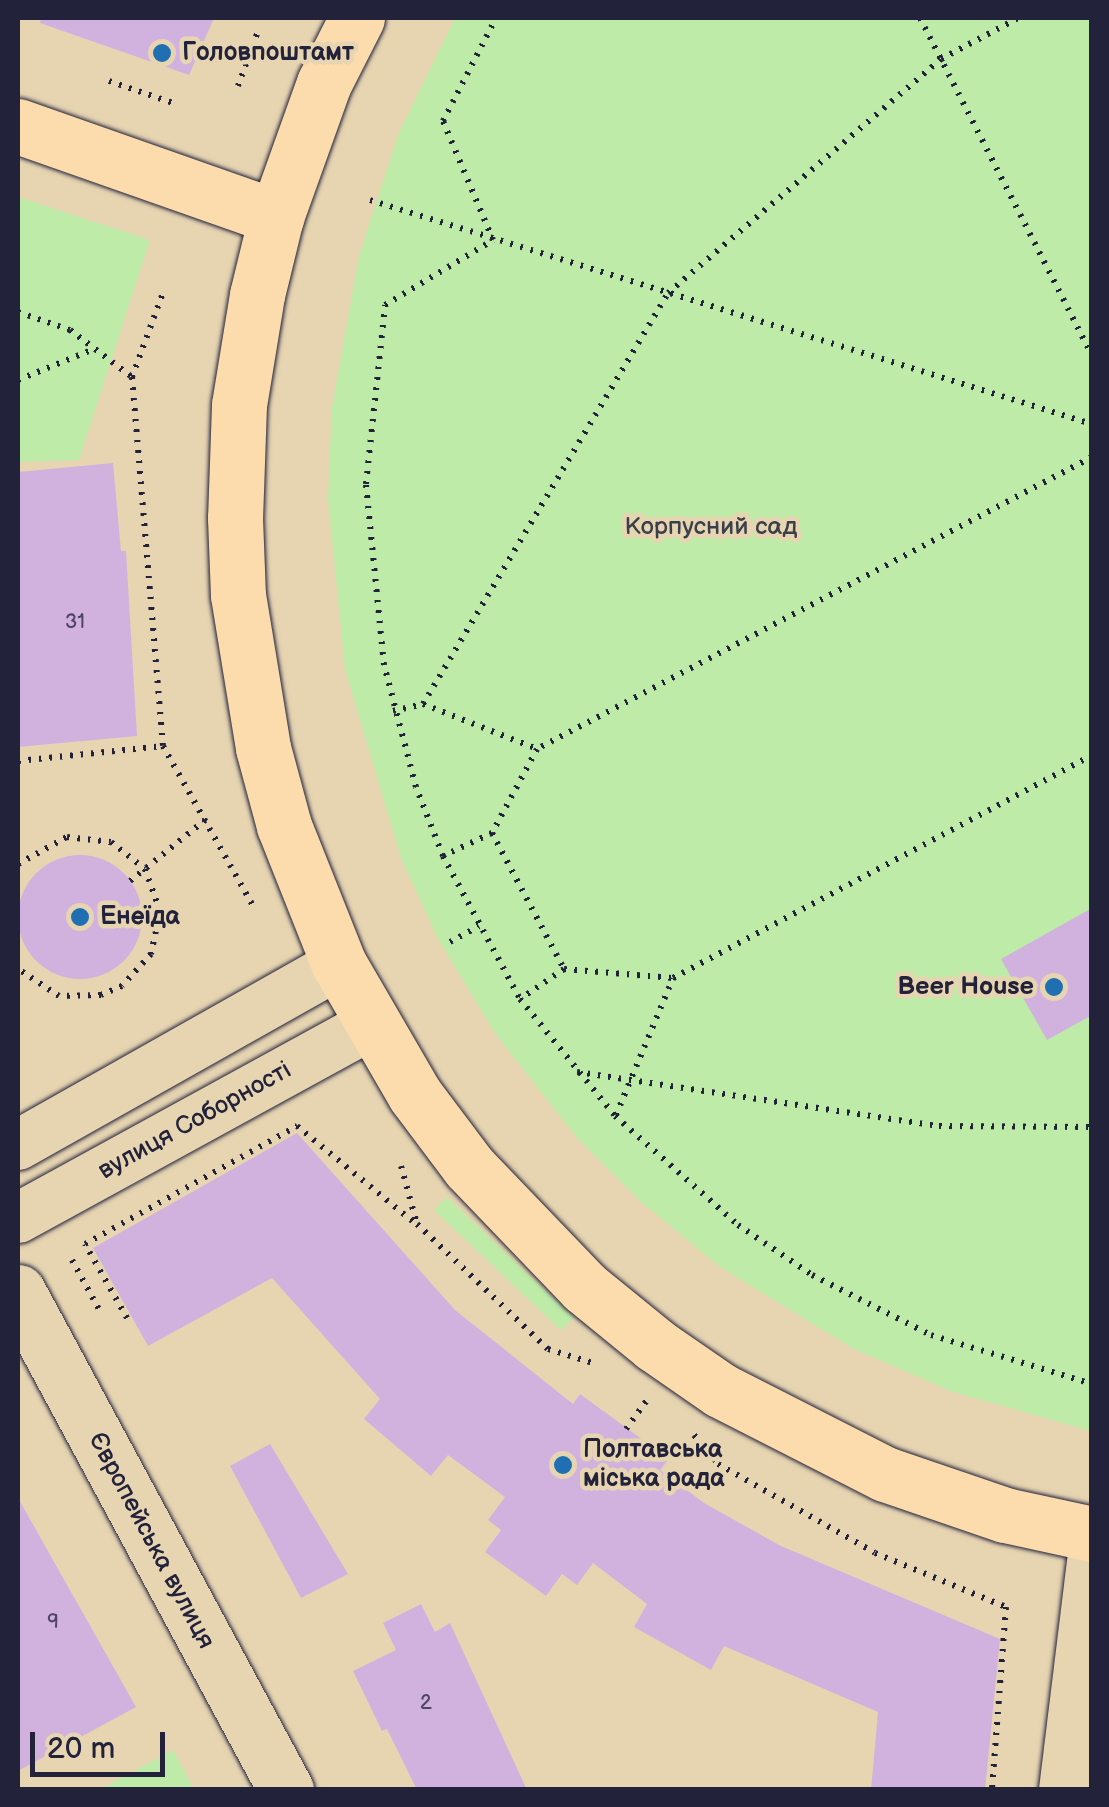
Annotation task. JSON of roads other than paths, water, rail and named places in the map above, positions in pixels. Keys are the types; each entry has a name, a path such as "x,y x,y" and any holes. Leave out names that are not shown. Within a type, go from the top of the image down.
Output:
{"main road":[{"path":"357,18 324,82 276,217 240,405 238,595 267,764 339,964 422,1104 506,1209 584,1287 655,1345 720,1390 885,1474 1005,1515 1092,1534"},
{"path":"18,126 276,217"},
{"name":"Європейська вулиця","path":"18,1292 286,1790"}],"street":[{"path":"18,1145 339,964"},
{"name":"вулиця Соборності","path":"18,1218 372,1024"},
{"path":"1064,1790 1092,1562"}],"place":[{"name":"Головпоштамт","path":"162,53"},
{"name":"Енеїда","path":"80,917"},
{"name":"Beer House","path":"1054,987"},
{"name":"Полтавська міська рада","path":"563,1465"}],"park label":[{"name":"Корпусний сад","path":"711,527"}]}
